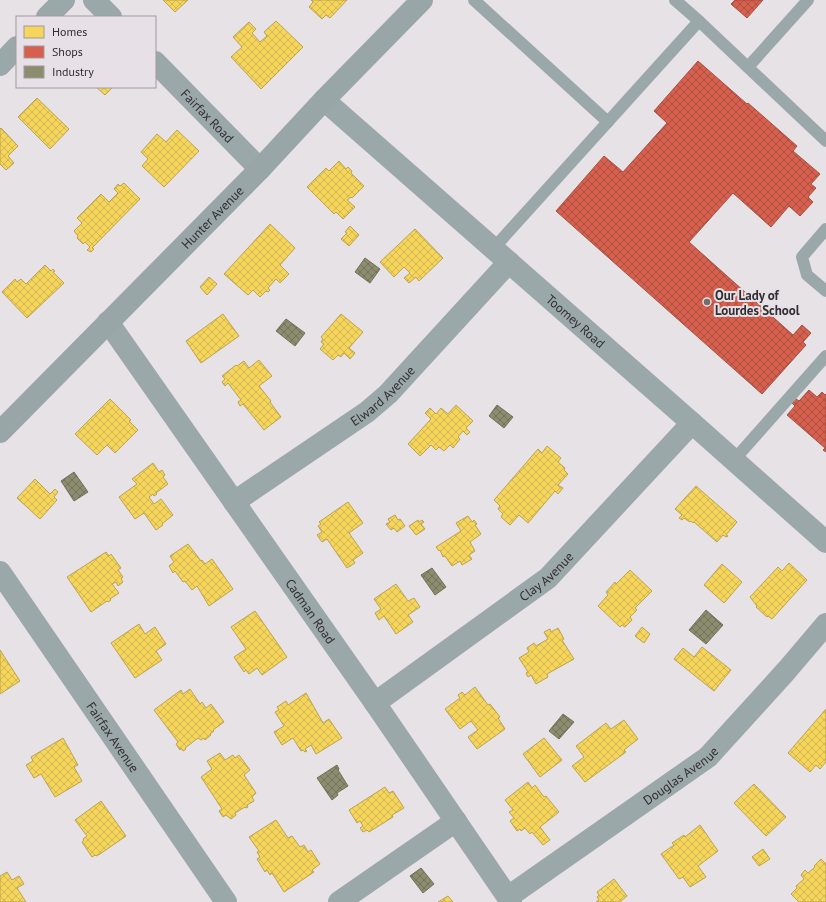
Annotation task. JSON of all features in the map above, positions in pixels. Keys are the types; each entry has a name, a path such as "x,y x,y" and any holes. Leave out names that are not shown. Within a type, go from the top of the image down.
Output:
{"street":[{"path":"48,16 64,0"},
{"path":"94,0 110,16"},
{"name":"Hunter Avenue","path":"0,432 260,169 324,100 422,0"},
{"path":"0,65 16,49"},
{"name":"Fairfax Road","path":"156,63 260,169"},
{"name":"Toomey Road","path":"324,100 826,542"},
{"name":"Elward Avenue","path":"234,502 367,412 383,399 501,256"},
{"name":"Cadman Road","path":"108,322 375,703 510,900"},
{"name":"Clay Avenue","path":"375,703 548,578 692,423"},
{"name":"Fairfax Avenue","path":"0,572 226,902"},
{"name":"Douglas Avenue","path":"510,900 708,757 787,670 826,624"},
{"path":"339,902 456,821"}],"lane":[{"path":"474,0 608,122"},
{"path":"675,0 826,141"},
{"path":"748,67 808,0"},
{"path":"501,256 608,122 699,21"},
{"path":"826,229 802,257 807,275 826,292"},
{"path":"734,460 826,356"}],"building: Homes":[{"path":"163,0 188,0 175,12"},
{"path":"311,0 347,0 330,18 326,15 322,19 309,7 313,2"},
{"path":"276,21 303,47 261,89 231,57 242,47 233,37 249,22 256,29 252,33 260,42 267,36 264,32"},
{"path":"97,88 112,88 105,95"},
{"path":"37,98 69,129 50,149 18,117"},
{"path":"1,128 18,146 8,156 14,163 6,170 0,164"},
{"path":"177,130 199,151 164,187 142,166 148,159 141,152 157,134 166,142"},
{"path":"339,161 346,169 348,167 352,171 351,173 364,186 352,198 351,197 347,200 355,207 343,219 336,212 334,214 307,187 326,168 329,171"},
{"path":"124,183 140,199 92,248 94,249 91,252 87,250 90,247 85,242 83,244 77,238 78,236 74,231 82,223 77,218 101,194 109,202 118,193 114,189 118,184 120,186"},
{"path":"270,224 295,248 280,265 289,274 280,283 276,279 268,288 270,290 268,292 266,291 260,297 253,290 248,295 224,274"},
{"path":"350,226 359,235 349,246 341,239 347,233 345,232"},
{"path":"415,229 443,258 419,281 416,277 409,283 404,278 410,273 404,267 394,277 380,262"},
{"path":"45,265 51,271 53,269 55,271 53,272 64,283 27,318 2,292 15,279 17,282 21,279 26,284"},
{"path":"209,277 217,284 207,295 200,287"},
{"path":"223,314 239,336 201,363 186,341"},
{"path":"341,314 363,332 349,348 355,353 350,359 344,353 341,357 338,355 333,360 320,349 324,344 321,342 323,339 321,337"},
{"path":"259,360 272,376 259,386 281,417 264,430 243,404 240,406 238,402 241,400 228,383 225,386 222,382 225,379 222,376 236,365 237,366 244,361 249,368"},
{"path":"110,399 131,420 129,421 138,430 115,453 107,445 97,455 75,434"},
{"path":"456,405 473,421 466,428 470,432 467,435 463,431 458,437 460,439 453,448 450,445 444,451 439,447 436,450 431,445 420,456 408,444 431,419 425,413 430,408 436,414 441,408 448,414"},
{"path":"547,446 561,458 558,462 565,468 564,470 568,474 558,485 563,488 558,494 555,491 528,523 519,515 510,525 501,517 503,514 498,509 500,506 494,500 538,449 542,453"},
{"path":"153,463 159,472 162,470 165,475 163,477 168,484 156,493 157,494 154,496 153,494 149,497 154,504 161,499 173,515 156,530 144,513 135,519 119,497 137,484 132,479"},
{"path":"35,479 50,494 55,489 58,492 54,497 57,500 40,519 17,498"},
{"path":"696,486 737,522 726,535 728,536 726,537 723,535 717,542 694,522 690,522 684,518 682,520 679,518 682,515 675,509"},
{"path":"348,502 363,523 349,533 363,553 353,560 355,563 347,568 327,539 322,542 317,535 322,532 318,526 321,524 319,522"},
{"path":"395,515 405,526 397,532 394,528 391,530 386,524 390,522 388,519"},
{"path":"468,516 472,522 474,520 477,524 475,525 481,534 470,542 475,551 469,555 472,559 462,565 460,561 452,566 436,547 461,531 456,523"},
{"path":"418,520 419,522 422,520 424,522 421,524 425,529 416,535 409,526"},
{"path":"188,544 205,564 212,559 233,589 209,606 197,586 192,590 185,581 183,582 175,571 173,573 169,566 174,562 170,556"},
{"path":"106,552 109,556 111,554 121,568 118,570 123,577 121,579 123,582 118,586 116,582 112,584 119,593 110,599 111,600 108,602 107,601 91,612 67,577"},
{"path":"789,563 807,580 772,619 768,616 767,617 756,607 757,606 750,597 778,567 782,571"},
{"path":"722,564 742,582 724,603 704,585"},
{"path":"630,570 652,591 635,608 637,610 630,617 632,620 625,627 622,625 620,627 598,606 608,595 606,592 615,582 616,584"},
{"path":"396,584 408,601 414,598 420,607 408,615 413,622 396,634 384,616 379,620 375,613 381,609 374,599"},
{"path":"255,611 287,657 262,675 257,668 249,674 246,670 244,672 234,657 246,649 231,627"},
{"path":"139,624 145,634 155,627 166,644 156,651 162,660 135,678 111,643"},
{"path":"642,627 650,634 644,643 635,636"},
{"path":"558,628 564,639 562,640 574,659 547,674 548,677 536,684 531,675 528,677 526,673 528,672 519,658 529,652 527,648 534,643 536,646 548,639 544,632 550,629 551,632"},
{"path":"702,647 731,670 714,691 674,659 683,648 694,657"},
{"path":"0,650 20,681 0,694"},
{"path":"475,687 488,705 490,704 500,717 498,718 505,729 477,749 468,737 478,730 471,721 460,729 445,709 460,698 458,695 462,692 465,695"},
{"path":"190,689 200,704 202,702 206,708 211,704 224,722 213,730 214,731 210,734 211,735 205,740 204,738 201,740 198,738 183,751 181,748 180,750 176,744 178,742 154,710 181,690 183,694"},
{"path":"306,693 323,723 329,719 342,738 316,754 311,745 305,749 307,751 301,751 293,738 282,745 274,732 284,726 275,712 279,710 277,707 286,701 288,705"},
{"path":"826,709 826,762 820,769 816,765 810,772 788,753"},
{"path":"624,720 638,739 624,750 626,752 585,782 572,766 584,757 576,746 606,723 611,729"},
{"path":"63,738 78,765 74,767 82,781 55,797 41,774 34,778 26,765 33,761 31,757"},
{"path":"544,738 562,760 540,777 523,754"},
{"path":"220,753 225,760 233,755 235,758 239,755 250,770 244,775 256,793 252,797 254,801 247,805 248,807 245,807 235,813 236,815 231,819 226,815 223,817 219,811 222,809 201,777 212,769 207,761"},
{"path":"528,782 532,788 535,785 544,797 546,796 559,812 540,827 550,840 543,845 532,832 530,834 525,828 521,831 520,829 517,831 510,821 514,818 509,812 513,810 505,800"},
{"path":"754,784 786,817 766,836 734,803"},
{"path":"385,787 389,793 393,791 404,808 392,815 393,817 369,832 367,830 363,832 360,828 363,826 360,821 357,823 349,810"},
{"path":"101,801 126,836 100,854 92,857 82,842 87,836 75,820"},
{"path":"276,820 288,838 292,836 300,847 304,845 308,852 311,850 320,864 312,870 314,872 284,892 272,873 270,875 267,870 265,872 257,859 260,857 257,852 259,851 249,837"},
{"path":"700,825 718,851 698,866 706,877 690,887 683,877 679,879 661,854 674,845 672,843 684,835 685,837"},
{"path":"763,849 770,859 759,866 752,857"},
{"path":"821,859 826,864 826,902 799,902 791,894 797,888 796,886 804,879 801,875 805,870 808,873"},
{"path":"7,872 12,880 19,876 24,884 17,888 26,902 0,902 0,876"},
{"path":"614,879 627,896 620,902 596,902 599,900 597,897 599,895 597,892"},
{"path":"448,896 453,902 438,902"}],"building: Shops":[{"path":"735,0 763,0 747,18 731,4"},
{"path":"698,61 797,146 793,151 820,174 811,184 816,188 808,197 813,202 800,216 789,206 771,227 733,193 689,242 793,335 802,325 811,333 803,342 806,345 762,394 556,211 604,156 623,172 667,123 654,111"},
{"path":"809,390 817,397 822,392 825,395 826,394 826,452 823,450 825,448 787,415 795,406 792,403 795,398 799,401"}],"building: Industry":[{"path":"365,258 380,269 370,283 355,272"},
{"path":"286,319 305,333 295,346 276,331"},
{"path":"497,405 513,417 504,428 489,416"},
{"path":"74,472 88,492 74,501 61,481"},
{"path":"432,568 446,587 435,595 421,575"},
{"path":"706,610 723,625 706,644 689,630"},
{"path":"563,714 574,722 559,739 549,731"},
{"path":"337,765 338,770 348,786 337,793 338,795 332,800 317,778"},
{"path":"421,868 434,884 423,893 410,876"}],"place":[{"name":"Our Lady of Lourdes School","path":"707,302"}]}
